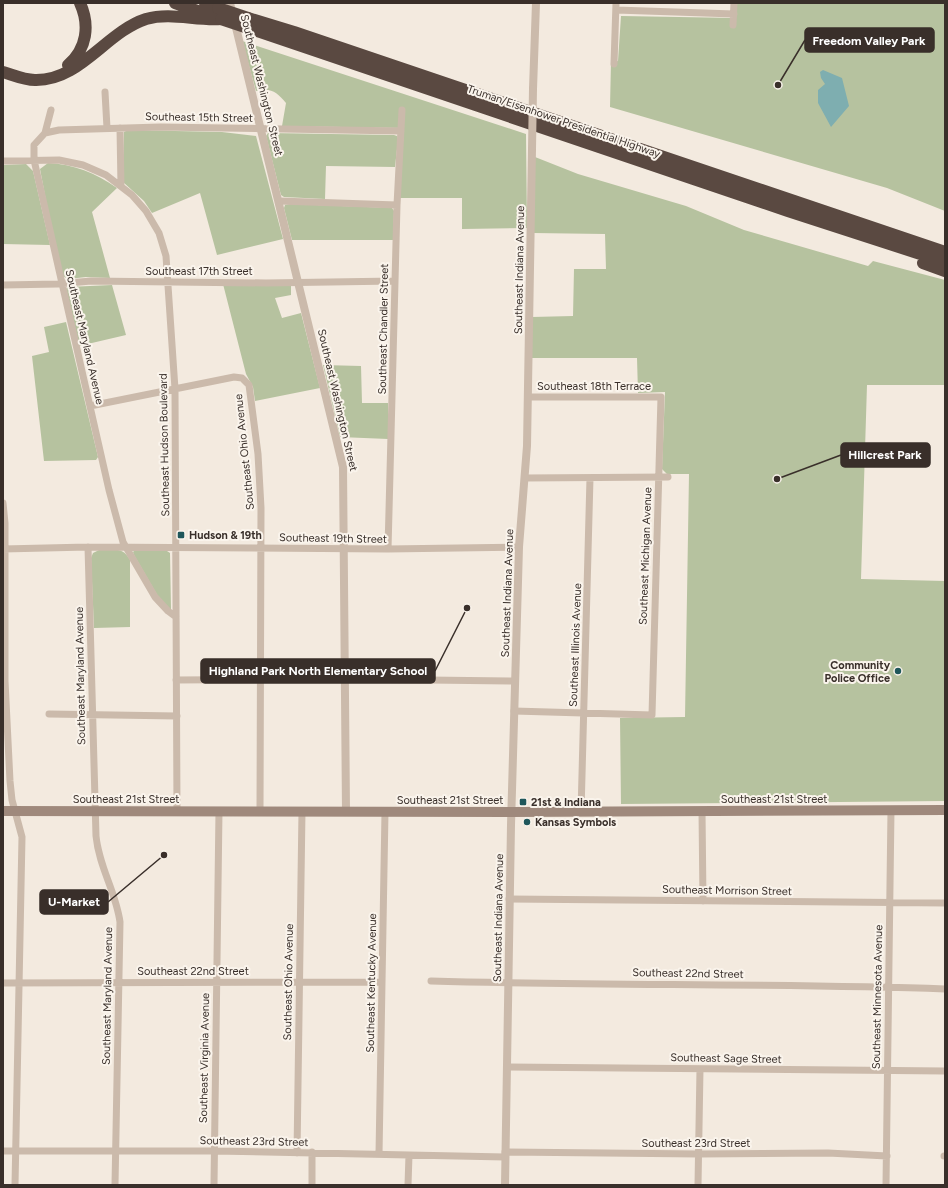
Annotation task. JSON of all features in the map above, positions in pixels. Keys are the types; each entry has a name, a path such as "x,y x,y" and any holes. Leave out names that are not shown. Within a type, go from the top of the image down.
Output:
{"highway":[{"path":"3,66 29,74 42,75 57,71 69,64 80,51 86,36 86,20 80,3"},
{"name":"Truman/Eisenhower Presidential Highway","path":"175,3 249,19 294,32 945,252"},
{"name":"Truman/Eisenhower Presidential Highway","path":"204,3 220,13"},
{"path":"230,3 249,19"},
{"path":"3,72 34,80 54,78 75,67 124,30 146,19 162,16 193,18 204,21 220,13"},
{"name":"Truman/Eisenhower Presidential Highway","path":"249,19 788,211 945,262"},
{"path":"788,211 945,271"},
{"path":"925,245 945,246"}],"main road":[{"name":"Southeast 21st Street","path":"3,811 581,812 945,810"}],"street":[{"name":"Southeast Washington Street","path":"230,3 343,467 345,548 346,811"},
{"name":"Southeast Indiana Avenue","path":"505,1185 511,812 519,547 525,478 528,397 533,89 536,3"},
{"path":"733,24 734,3"},
{"path":"614,64 616,7 734,14"},
{"path":"105,92 107,128"},
{"path":"45,133 51,110"},
{"name":"Southeast Chandler Street","path":"388,549 394,282 402,110"},
{"name":"Southeast 15th Street","path":"45,133 59,130 165,127 401,131"},
{"path":"120,128 121,186"},
{"name":"Southeast Maryland Avenue","path":"45,133 34,145 34,160 109,490 123,542 155,597 176,617"},
{"path":"3,161 34,160"},
{"name":"Southeast Hudson Boulevard","path":"34,160 59,160 83,165 106,175 139,202 153,222 166,256 169,282 175,389 177,812"},
{"path":"279,201 397,205"},
{"name":"Southeast 17th Street","path":"3,284 62,284 91,281 394,282"},
{"name":"Southeast Ohio Avenue","path":"175,389 234,377 244,379 249,385 258,454 261,508 260,811"},
{"path":"90,406 175,389"},
{"name":"Southeast 18th Terrace","path":"528,397 661,397"},
{"name":"Southeast Michigan Avenue","path":"584,714 652,715 661,397"},
{"path":"525,478 668,477"},
{"name":"Southeast Illinois Avenue","path":"581,812 590,478"},
{"path":"3,503 6,710 10,781 12,800 22,837 15,1185"},
{"name":"Southeast Maryland Avenue","path":"88,547 94,811 99,855 118,910 120,930 115,1185"},
{"name":"Southeast 19th Street","path":"4,549 88,547 388,549 519,547"},
{"path":"176,680 345,679 515,681"},
{"path":"514,711 584,714"},
{"path":"49,714 92,716 177,716"},
{"name":"Southeast Minnesota Avenue","path":"886,1185 886,1071 891,810"},
{"name":"Southeast Virginia Avenue","path":"214,1185 219,811"},
{"name":"Southeast Ohio Avenue","path":"297,1153 302,811"},
{"path":"702,811 703,901"},
{"name":"Southeast Kentucky Avenue","path":"378,1154 384,812"},
{"name":"Southeast Morrison Street","path":"510,899 945,903"},
{"name":"Southeast 22nd Street","path":"3,983 119,981 382,982"},
{"name":"Southeast 22nd Street","path":"431,981 508,983 672,983 945,989"},
{"name":"Southeast Sage Street","path":"507,1067 945,1071"},
{"path":"698,1185 700,1069"},
{"name":"Southeast 23rd Street","path":"3,1151 214,1151 408,1155 828,1153 887,1156"},
{"path":"312,1152 312,1185"},
{"path":"408,1155 408,1185"}],"green space":[{"path":"737,3 945,3 945,211 887,188 610,107 611,62 618,61 621,16 736,18"},
{"path":"242,41 526,134 527,228 462,229 462,198 399,198 404,128 282,126 286,103 277,93 273,91 256,91"},
{"path":"128,130 222,132 256,136 283,239 217,255 200,193 152,213 144,201 123,182 124,132"},
{"path":"268,133 394,135 397,136 398,140 395,167 326,166 325,199 284,197 281,195 266,136"},
{"path":"535,157 578,174 686,206 744,230 868,266 873,261 945,280 945,385 867,385 861,579 945,581 944,801 621,804 620,718 685,717 689,474 667,474 662,469 665,392 638,393 637,358 531,358 532,317 573,316 574,269 606,269 605,234 533,233"},
{"path":"48,163 66,165 84,170 117,188 92,212 110,278 86,277 68,279 60,274 40,169"},
{"path":"26,164 33,171 50,245 3,244 3,165"},
{"path":"285,205 392,208 394,211 393,240 292,240 284,208"},
{"path":"223,284 291,286 291,295 275,298 282,318 301,313 320,388 255,401 253,387 246,374"},
{"path":"112,285 126,335 79,346 66,289 68,287"},
{"path":"66,322 98,457 96,460 44,461 32,356 49,352 44,327"},
{"path":"323,365 361,366 362,403 388,403 388,439 340,437"},
{"path":"113,549 121,551 130,560 130,627 94,628 91,558 93,553 99,550"},
{"path":"135,550 167,551 170,553 170,610 160,600 134,555 133,552"}],"water":[{"path":"823,70 842,78 849,106 831,127 818,103 818,90 825,84 821,78 820,72"}],"place":[{"name":"Freedom Valley Park","path":"778,85"},
{"name":"Hillcrest Park","path":"777,479"},
{"name":"Hudson & 19th","path":"181,535"},
{"name":"Highland Park North Elementary School","path":"467,608"},
{"name":"Community Police Office","path":"898,671"},
{"name":"21st & Indiana","path":"523,802"},
{"name":"Kansas Symbols","path":"527,822"},
{"name":"U-Market","path":"164,855"}]}
